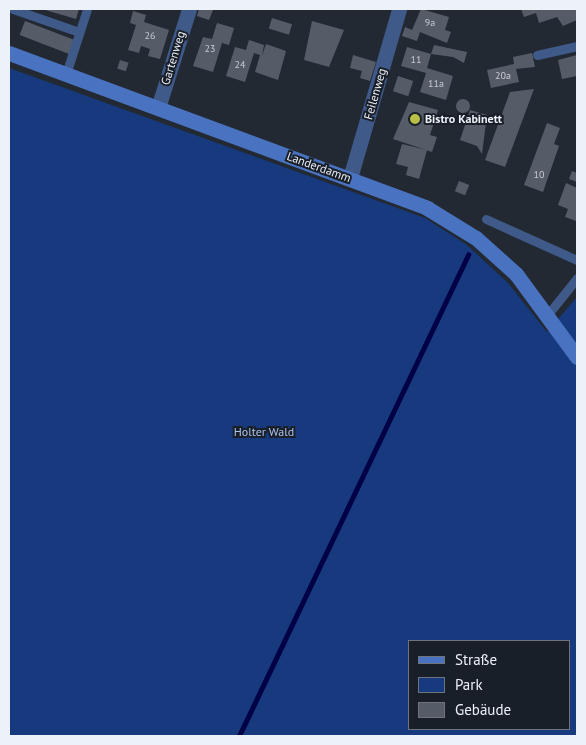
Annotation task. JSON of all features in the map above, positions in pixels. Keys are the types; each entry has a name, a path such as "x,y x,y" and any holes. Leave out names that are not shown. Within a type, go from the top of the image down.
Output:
{"main road":[{"name":"Landerdamm","path":"9,53 427,208 476,238 516,274 549,313 577,357"}],"street":[{"name":"Gartenweg","path":"158,108 189,9"},
{"name":"Feilenweg","path":"350,178 399,9"}],"lane":[{"path":"13,9 79,32"},
{"path":"66,74 87,9"},
{"path":"537,55 577,46"},
{"path":"486,218 577,260"},
{"path":"549,313 577,278"}],"green space":[{"name":"Holter Wald","path":"9,68 425,218 467,245 508,283 547,332 577,297 577,736 9,736"}],"building":[{"path":"42,9 79,9 76,19"},
{"path":"199,9 213,10 209,20 197,16"},
{"path":"421,9 449,17 445,30 451,32 447,43 420,32 417,41 402,36 405,27 412,30"},
{"path":"521,9 577,9 577,20 563,26 557,17 539,23 536,13 524,17"},
{"path":"133,11 146,15 144,22 169,30 160,59 148,56 150,49 141,46 139,53 128,50 136,25 130,23"},
{"path":"272,18 292,24 289,35 269,29"},
{"path":"25,21 74,40 69,54 20,35"},
{"path":"312,21 344,30 329,67 304,60"},
{"path":"217,23 234,28 229,45 222,43 213,72 193,66 203,37 212,39"},
{"path":"249,40 264,45 262,56 266,44 286,51 278,80 255,72 260,55 254,53 245,82 226,76 235,47 246,50"},
{"path":"434,45 467,52 464,63 453,57 431,54"},
{"path":"407,47 431,54 427,68 453,76 446,100 420,92 426,73 401,66"},
{"path":"532,53 535,67 516,69 519,82 491,88 487,70 514,64 513,57"},
{"path":"353,55 376,62 370,81 360,78 362,71 350,68"},
{"path":"577,55 577,76 562,79 558,60"},
{"path":"120,60 129,63 126,71 117,69"},
{"path":"398,76 413,81 408,96 393,91"},
{"path":"534,89 505,167 485,160 510,92"},
{"path":"460,99 466,99 470,106 466,113 460,113 456,109 456,103"},
{"path":"409,102 438,110 430,135 437,137 432,152 393,139"},
{"path":"470,110 487,115 482,154 477,146 460,140"},
{"path":"547,123 560,128 554,144 559,146 543,192 524,185"},
{"path":"402,144 427,150 419,179 406,175 408,167 396,164"},
{"path":"572,171 577,173 577,182 569,179"},
{"path":"459,181 469,185 465,195 455,191"},
{"path":"566,183 577,188 576,221 565,217 568,209 558,205"}],"waterway":[{"path":"239,736 468,255"}],"place":[{"name":"Bistro Kabinett","path":"415,119"}]}
